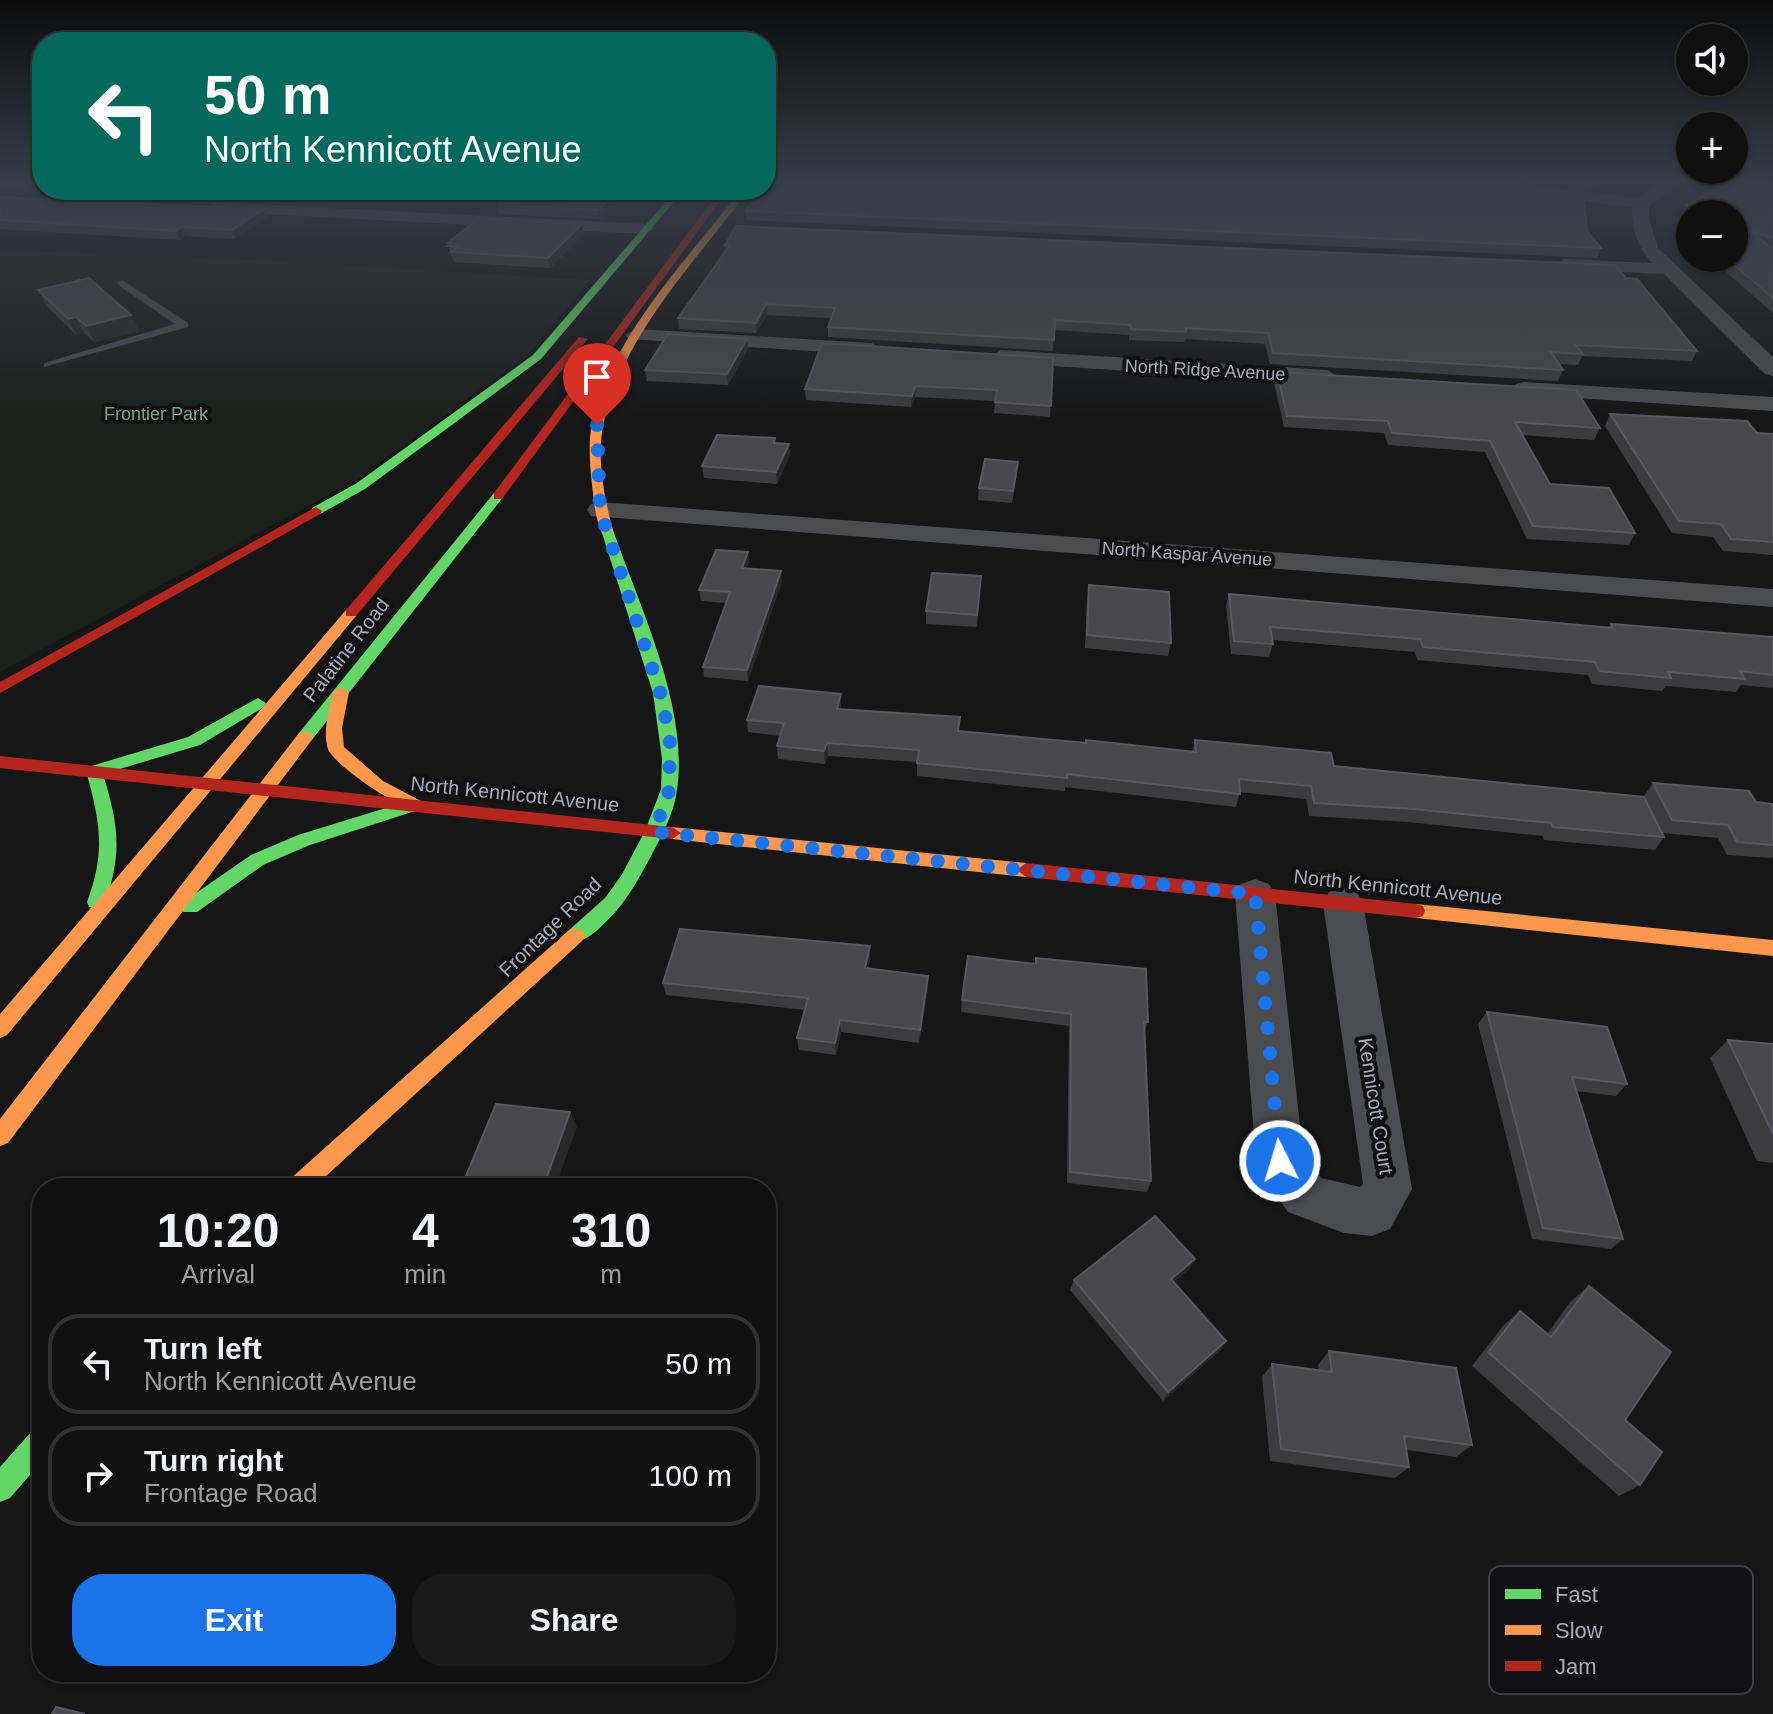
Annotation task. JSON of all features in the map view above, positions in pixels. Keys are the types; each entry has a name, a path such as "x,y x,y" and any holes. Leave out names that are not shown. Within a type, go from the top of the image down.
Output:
{"main road":[{"path":"0,688 361,486 537,357 617,262"},
{"name":"Palatine Road","path":"0,1136 264,788 525,462 671,262"},
{"name":"Frontage Road","path":"308,1178 614,901 654,832 669,791 670,743 662,698 600,510 597,425 606,396 636,335 691,262"},
{"name":"Palatine Road","path":"0,1029 598,320"},
{"path":"81,933 109,874 114,849 94,771 194,741 230,722 296,677"},
{"path":"341,692 334,728 336,749 377,785 415,805"},
{"name":"North Kennicott Avenue","path":"0,762 1773,948"},
{"path":"153,934 257,860 304,840 415,805"},
{"path":"0,1488 32,1452"}],"street":[{"path":"1662,262 1773,369"},
{"path":"1548,264 1669,269"},
{"path":"636,335 891,351"},
{"name":"North Ridge Avenue","path":"986,356 1348,378"},
{"path":"1505,388 1773,404"},
{"name":"North Kaspar Avenue","path":"600,510 1773,598"},
{"name":"Kennicott Court","path":"1255,894 1280,1161 1305,1196 1344,1209 1372,1212 1388,1189 1343,903"}],"lane":[{"path":"48,365 184,325 122,283"}],"green space":[{"name":"Frontier Park","path":"0,262 286,262 590,280 528,355 357,480 0,672"}],"building":[{"path":"718,262 1547,262 1615,265 1626,278 1637,279 1697,351 1576,345 1583,354 1551,352 1563,370 1273,353 1268,333 1186,328 1186,332 1131,329 1130,325 1055,320 1054,340 828,327 835,308 766,304 756,323 678,318"},
{"path":"1748,262 1773,262 1773,298 1742,272 1748,272"},
{"path":"89,278 131,315 86,326 76,317 68,319 38,290"},
{"path":"668,334 747,339 727,374 645,370"},
{"path":"822,343 1053,358 1051,406 995,402 997,390 915,386 912,396 805,389"},
{"path":"1277,372 1576,390 1600,428 1515,422 1550,484 1609,488 1635,533 1533,526 1490,441 1392,433 1388,421 1287,416"},
{"path":"1610,414 1747,421 1757,433 1773,434 1773,542 1731,539 1721,524 1679,521"},
{"path":"717,435 775,438 774,443 789,444 776,472 702,466"},
{"path":"985,459 1018,462 1013,491 979,488"},
{"path":"716,550 748,552 742,568 781,571 747,670 703,667 730,592 699,590"},
{"path":"932,573 981,576 977,615 926,611"},
{"path":"1089,585 1169,592 1171,643 1087,635"},
{"path":"1229,594 1613,628 1611,624 1773,637 1773,675 1740,671 1745,679 1668,672 1671,678 1599,671 1595,662 1423,647 1420,639 1270,627 1273,644 1234,641"},
{"path":"759,686 841,694 837,709 960,717 958,731 1196,752 1195,740 1331,753 1334,766 1644,797 1664,837 1553,827 1551,823 1414,809 1314,803 1311,786 1239,779 1240,794 1067,774 1067,778 917,763 919,750 827,743 824,751 777,746 784,723 747,720"},
{"path":"1653,783 1749,791 1756,802 1773,804 1773,845 1737,842 1728,825 1672,820"},
{"path":"680,929 870,946 865,968 928,976 920,1030 840,1020 835,1043 797,1038 808,998 663,983"},
{"path":"968,956 1036,964 1036,958 1146,969 1148,1022 1144,1022 1151,1181 1070,1172 1071,1014 962,1000"},
{"path":"1487,1012 1607,1027 1627,1084 1572,1077 1623,1239 1543,1228"},
{"path":"1728,1040 1773,1044 1773,1134"},
{"path":"496,1104 570,1112 547,1178 465,1178"},
{"path":"1155,1216 1195,1259 1171,1279 1226,1341 1168,1392 1074,1280"},
{"path":"1589,1286 1671,1352 1625,1420 1662,1452 1640,1485 1488,1352 1520,1311 1551,1337"},
{"path":"1329,1351 1456,1368 1472,1445 1404,1436 1409,1467 1281,1449 1272,1364 1332,1372"},
{"path":"56,1707 85,1714 52,1714"}],"traffic: fast":[{"path":"316,511 361,486 537,357 618,262"},
{"path":"305,737 498,496"},
{"path":"575,936 612,903 628,881 646,849 669,789 670,759 661,693 607,530"},
{"path":"96,902 107,867 109,836 94,771 194,741 258,703"},
{"path":"190,907 257,860 304,840 415,805"},
{"path":"0,1488 32,1452"}],"traffic: slow":[{"path":"607,530 596,460 598,421 608,390 640,329 688,262"},
{"path":"0,1029 351,613"},
{"path":"341,692 334,728 336,749 377,785 415,805"},
{"path":"0,1136 305,737"},
{"path":"672,833 1026,870"},
{"path":"1416,911 1773,948"},
{"path":"308,1178 575,936"}],"traffic: jam":[{"path":"498,496 671,262"},
{"path":"351,613 583,339"},
{"path":"0,688 316,511"},
{"path":"0,762 672,833"},
{"path":"1026,870 1416,911"}],"route":[{"path":"597,425 600,510 662,698 670,743 669,791 654,832 1255,894 1280,1161"}]}
